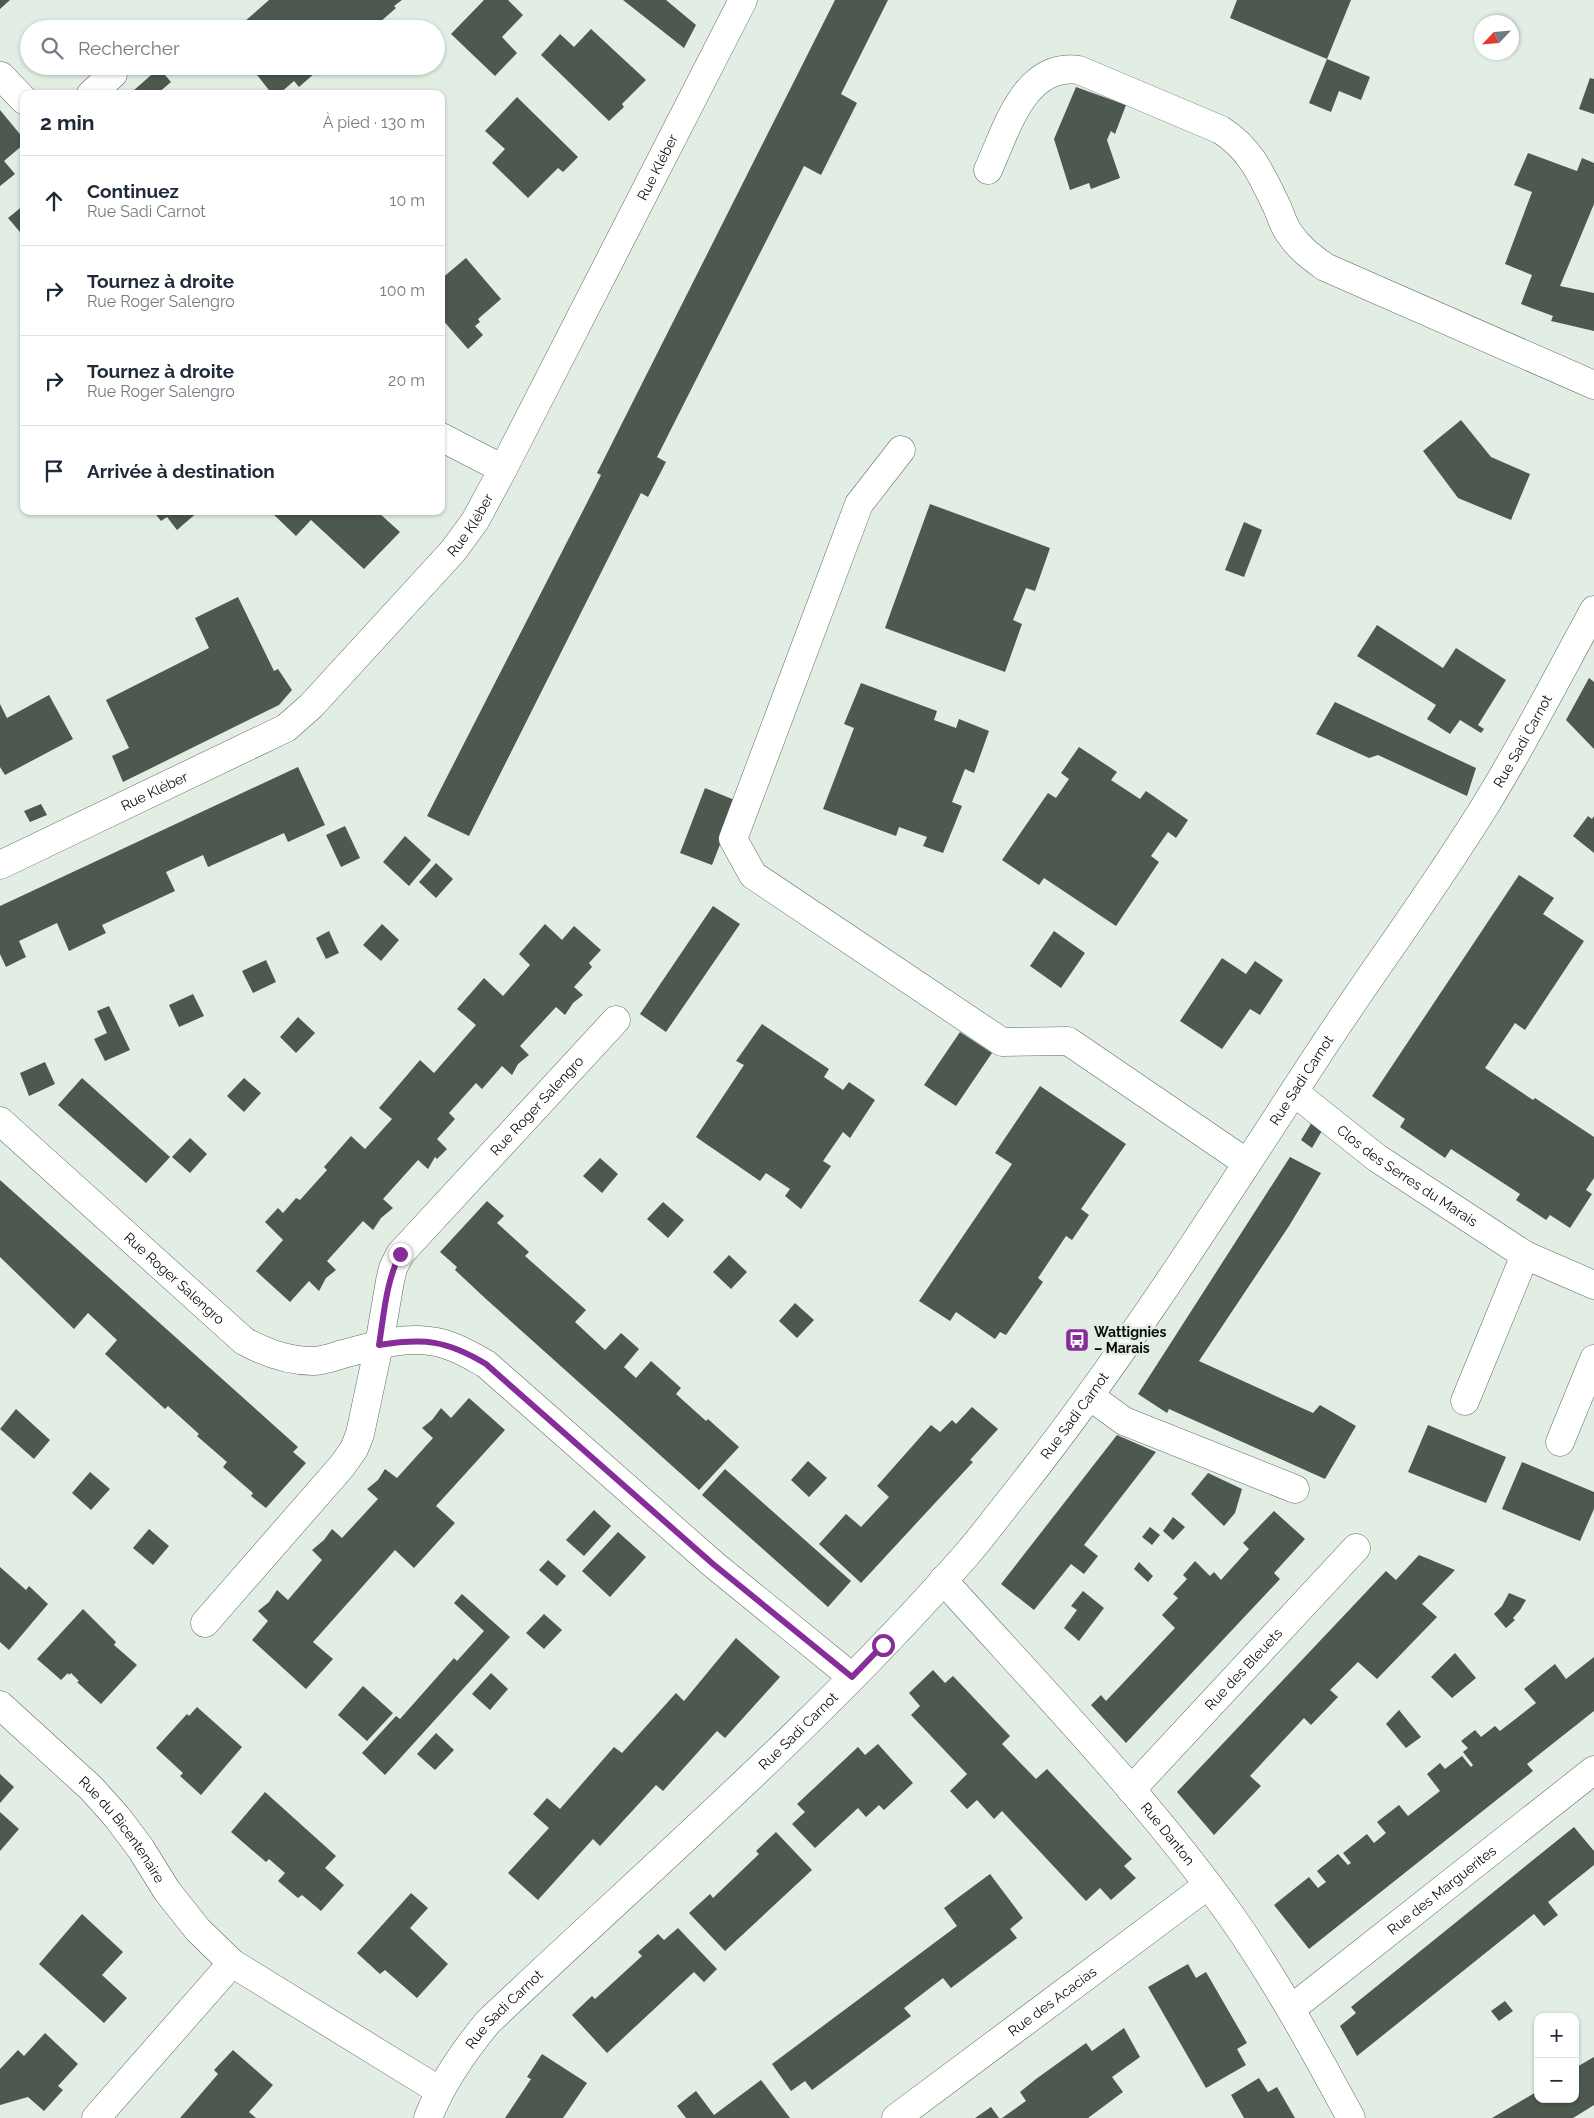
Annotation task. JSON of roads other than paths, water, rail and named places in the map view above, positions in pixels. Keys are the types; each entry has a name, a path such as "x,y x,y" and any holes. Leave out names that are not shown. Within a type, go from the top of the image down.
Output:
{"street":[{"name":"Rue Kléber","path":"0,865 286,728 298,718 453,551 475,521 503,469 742,0"},
{"path":"988,170 1020,100 1030,88 1040,78 1055,71 1067,68 1079,70 1221,130 1236,139 1260,171 1288,232 1300,247 1326,267 1594,385"},
{"path":"95,90 112,75"},
{"path":"2,76 20,96"},
{"path":"445,439 503,469"},
{"path":"901,450 859,504 733,839 753,875 1002,1042 1068,1041 1248,1163"},
{"name":"Rue Sadi Carnot","path":"428,2118 440,2091 469,2046 488,2022 802,1727 852,1677 970,1551 1090,1397 1194,1246 1294,1092 1442,873 1489,799 1594,610"},
{"name":"Rue Roger Salengro","path":"205,1623 342,1466 354,1449 360,1434 379,1345 390,1280 393,1268 400,1254 616,1020"},
{"name":"Clos des Serres du Marais","path":"1294,1092 1377,1158 1525,1255 1594,1285"},
{"name":"Rue Roger Salengro","path":"0,1121 244,1341 260,1350 278,1356 315,1361 379,1345 408,1340 430,1341 468,1354 486,1364 713,1564 852,1677"},
{"path":"1465,1401 1525,1255"},
{"path":"1560,1442 1594,1359"},
{"path":"1090,1397 1124,1421 1295,1488"},
{"name":"Rue des Bleuets","path":"1131,1790 1356,1548"},
{"name":"Rue Danton","path":"944,1580 1131,1790 1208,1885 1251,1945 1290,2009 1351,2118"},
{"name":"Rue du Bicentenaire","path":"0,1705 91,1788 111,1809 141,1849 167,1891 198,1930 232,1963 440,2091"},
{"name":"Rue des Marguerites","path":"1290,2009 1594,1770"},
{"name":"Rue des Acacias","path":"896,2118 1208,1885"},
{"path":"96,2118 232,1963"}],"place":[{"name":"Wattignies – Marais","path":"1077,1340"}]}
